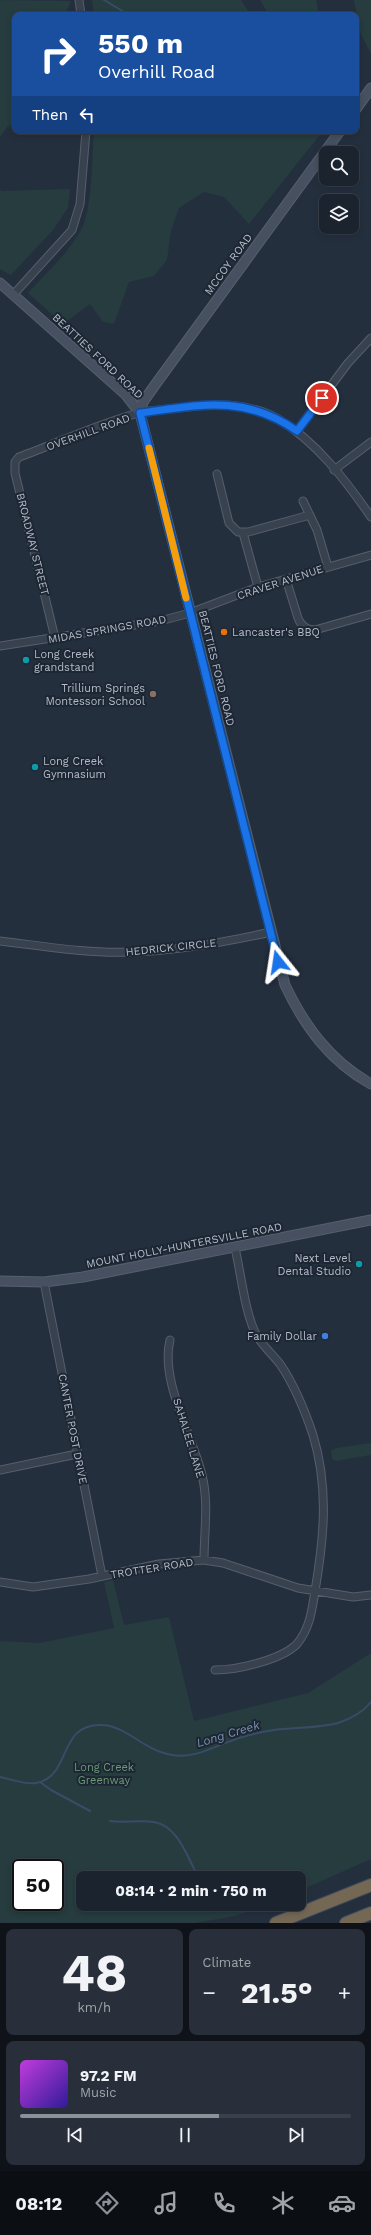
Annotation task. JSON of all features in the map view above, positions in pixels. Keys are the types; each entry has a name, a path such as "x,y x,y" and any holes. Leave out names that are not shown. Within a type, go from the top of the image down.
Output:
{"highway":[{"path":"276,1923 371,1885"},
{"path":"346,1923 371,1913"}],"main road":[{"path":"359,105 371,88"},
{"name":"MCCOY ROAD","path":"140,413 143,402 155,385 338,134"},
{"name":"BEATTIES FORD ROAD","path":"0,283 126,395 140,413 285,985 302,1018 316,1038 339,1062 371,1084"},
{"name":"MOUNT HOLLY-HUNTERSVILLE ROAD","path":"0,1281 44,1282 83,1277 236,1248 371,1220"}],"street":[{"path":"79,0 81,12"},
{"path":"13,295 72,230 80,204 86,134"},
{"path":"297,431 348,363 371,338"},
{"name":"OVERHILL ROAD","path":"23,455 140,413 206,405 240,406 262,412 297,431 334,470 371,517"},
{"path":"334,470 371,442"},
{"name":"BROADWAY STREET","path":"23,455 16,459 15,473 55,638"},
{"path":"217,474 229,523 234,529 243,533 310,514"},
{"path":"303,500 317,530 328,567"},
{"path":"243,533 258,587"},
{"name":"CRAVER AVENUE","path":"190,614 258,587 371,555"},
{"path":"286,579 300,623 308,629 315,630 371,614"},
{"name":"MIDAS SPRINGS ROAD","path":"0,646 160,621 190,614"},
{"name":"HEDRICK CIRCLE","path":"0,941 69,949 130,952 155,951 271,932"},
{"path":"215,1670 229,1669 273,1658 291,1649 307,1628 320,1562 324,1520 322,1478 318,1456 306,1417 290,1380 254,1328 236,1248"},
{"name":"CANTER POST DRIVE","path":"44,1282 102,1576"},
{"name":"SAHALEE LANE","path":"170,1340 167,1352 174,1390 203,1476 206,1511 204,1560"},
{"path":"0,1470 78,1454"},
{"name":"TROTTER ROAD","path":"0,1582 33,1587 102,1576 159,1564 204,1560 223,1563 286,1585 353,1597 371,1595"}],"green space":[{"path":"0,0 71,1 66,12 12,12 12,124 7,127 0,137"},
{"path":"92,0 241,0 249,12 94,12"},
{"path":"260,0 316,0 318,12 267,12"},
{"path":"354,0 371,0 371,54 360,32 359,12 356,12"},
{"path":"94,134 321,134 249,224 224,197 204,192 179,208 171,231 167,260 154,276 129,282 114,324 103,322 90,304 63,324 28,293 65,253 78,235 86,217 91,180"},
{"path":"0,188 1,191 70,189 68,208 53,230 11,275 0,269"},
{"path":"371,1443 371,1455 336,1461 332,1459 331,1450"},
{"name":"Long Creek Greenway","path":"113,1580 124,1625 169,1617 194,1721 308,1693 371,1653 371,1859 306,1888 306,1871 76,1871 76,1911 249,1911 235,1916 195,1923 0,1923 0,1641 40,1643 114,1628 104,1582"}],"waterway":[{"path":"104,0 124,12"},
{"name":"Long Creek","path":"0,1777 22,1783 36,1783 47,1779 61,1762 71,1741 77,1733 87,1727 101,1725 110,1726 127,1733 162,1753 181,1756 206,1751 239,1738 261,1732 324,1726 338,1723 356,1715 371,1702"},
{"path":"40,1782 51,1790 90,1811"},
{"path":"110,1821 148,1821 163,1825 170,1830 182,1845 196,1871"}],"slow traffic":[{"path":"149,448 186,598"}],"place":[{"name":"Lancaster's BBQ","path":"224,632"},
{"name":"Long Creek grandstand","path":"26,660"},
{"name":"Trillium Springs Montessori School","path":"153,694"},
{"name":"Long Creek Gymnasium","path":"35,767"},
{"name":"Next Level Dental Studio","path":"359,1264"},
{"name":"Family Dollar","path":"325,1336"}],"route":[{"path":"278,962 140,413 206,405 240,406 253,408 277,418 297,431 322,398"}]}
